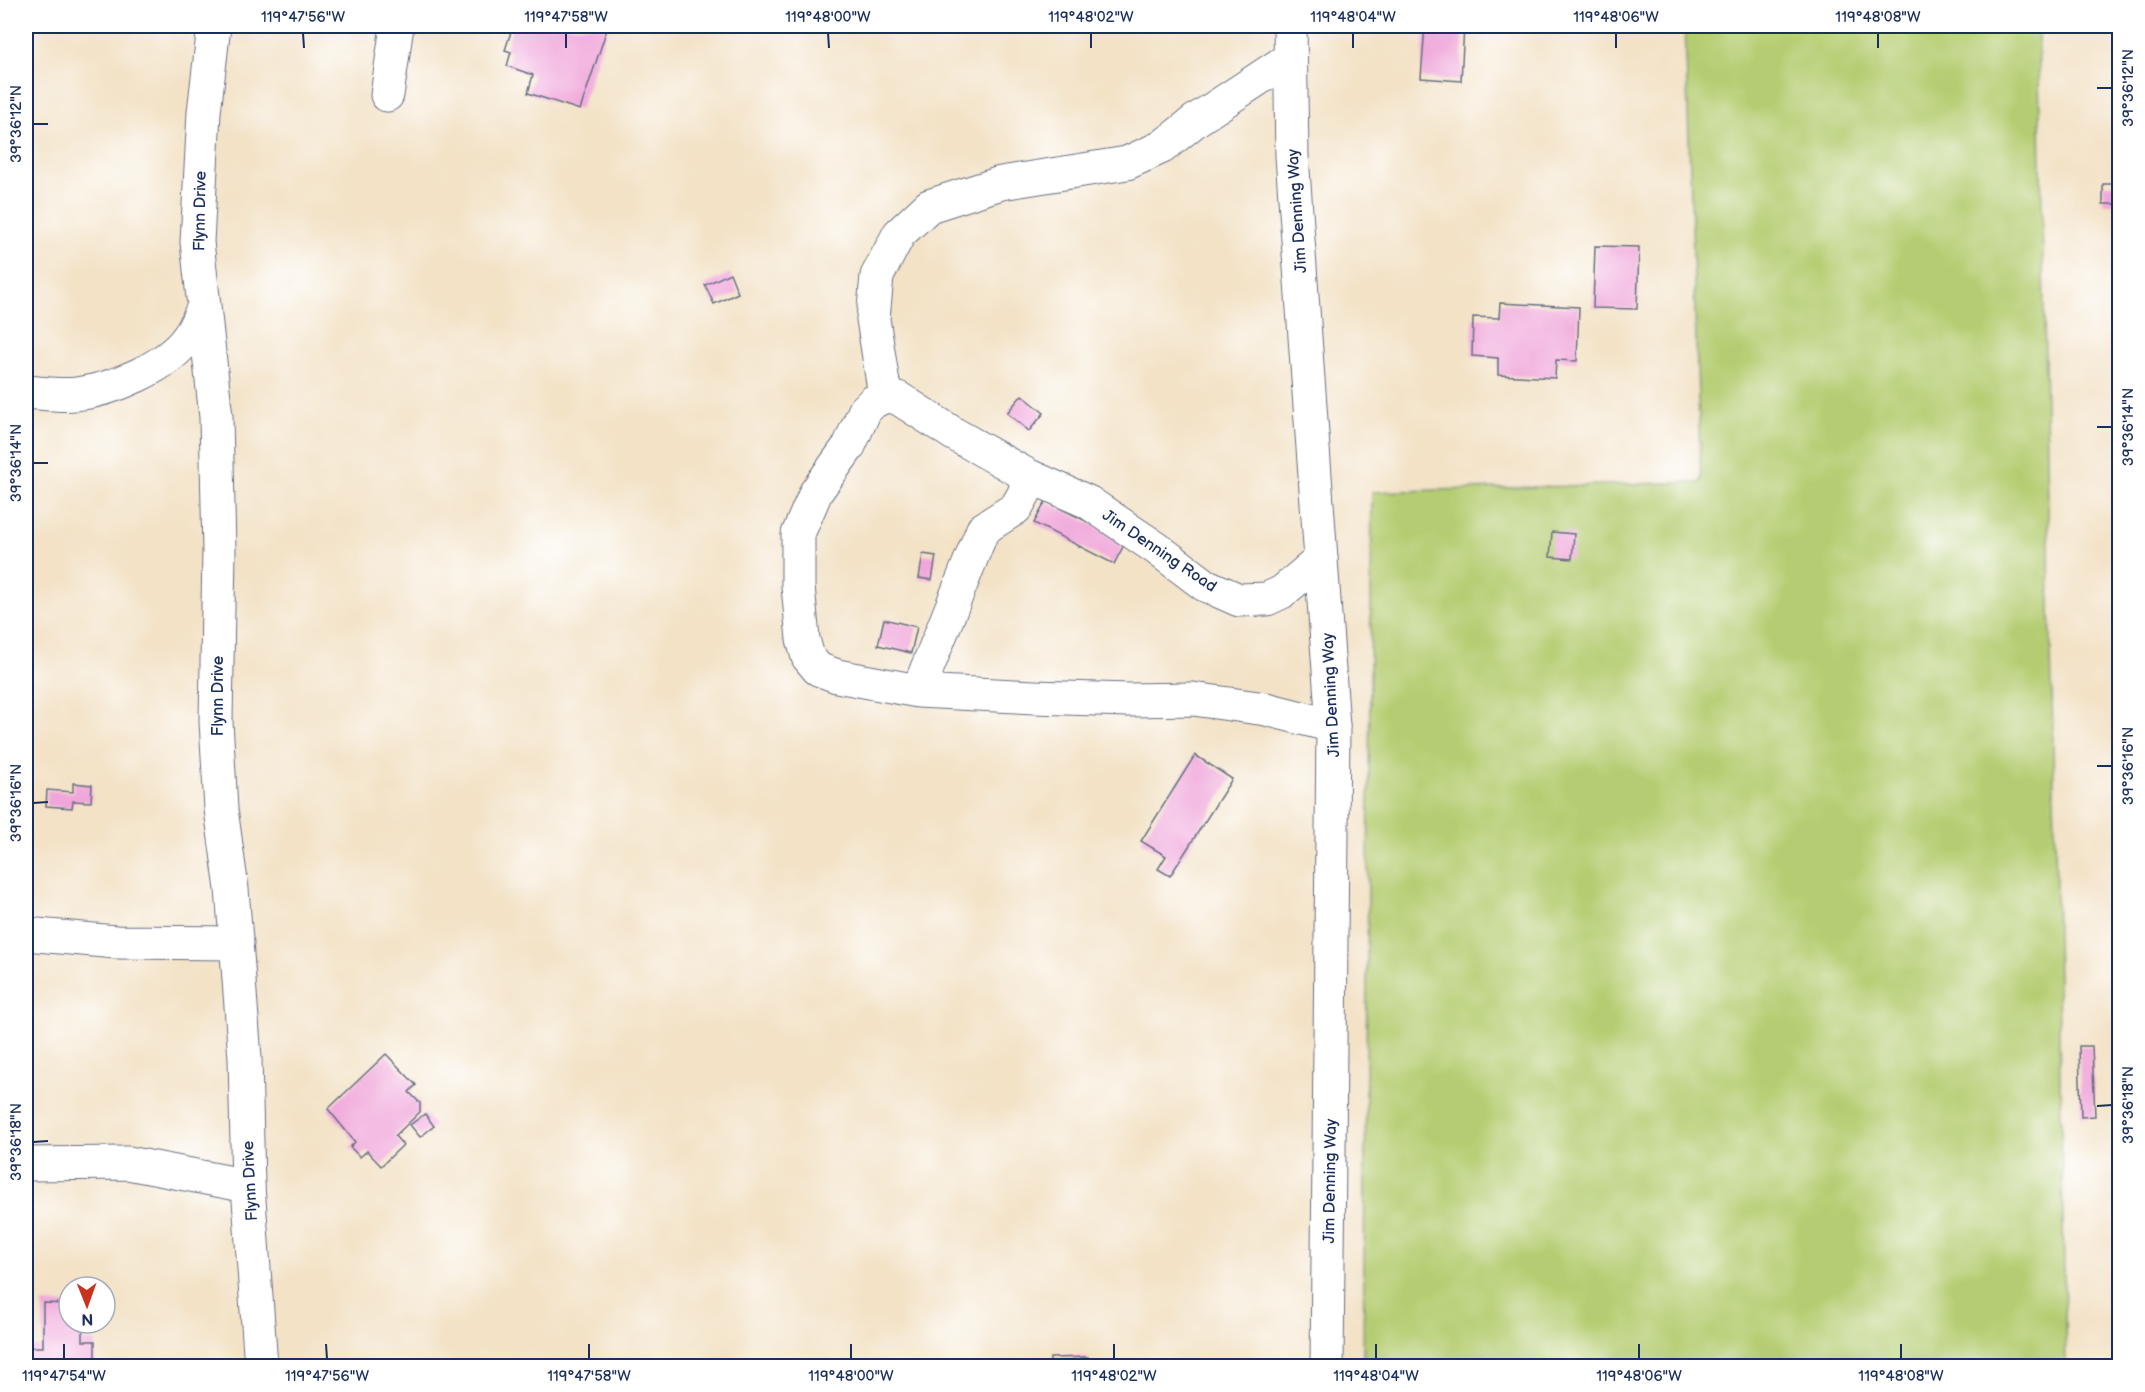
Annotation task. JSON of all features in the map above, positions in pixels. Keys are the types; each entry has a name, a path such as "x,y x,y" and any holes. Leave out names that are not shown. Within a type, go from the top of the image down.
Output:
{"street":[{"name":"Flynn Drive","path":"214,26 204,112 197,242 216,417 219,550 216,721 221,809 237,943 245,1058 248,1186 261,1366"},
{"path":"387,95 397,26"},
{"name":"Jim Denning Way","path":"1290,26 1292,156 1333,726 1327,1366"},
{"path":"1290,58 1196,120 1162,147 1127,163 1000,183 929,206 899,234 876,276 873,319 885,396 873,402 865,410 849,446 816,492 798,534 798,586 803,639 808,657 818,669 837,676 918,691 1034,698 1193,699 1266,709 1333,726"},
{"path":"26,392 74,394 104,389 145,372 174,353 188,337 203,308"},
{"name":"Jim Denning Road","path":"885,396 898,398 954,434 1027,475 1088,502 1206,585 1239,600 1267,599 1282,592 1321,559"},
{"path":"918,691 983,529 1016,508 1025,492 1027,475"},
{"path":"26,934 116,942 237,943"},
{"path":"26,1164 128,1163 248,1186"}],"green space":[{"path":"1685,26 2038,26 2066,1366 1363,1366 1372,492 1701,482"}],"building":[{"path":"513,26 597,26 607,29 580,110 528,93 533,75 507,66 511,52 505,50"},
{"path":"1425,26 1464,26 1461,81 1421,78"},
{"path":"2103,184 2120,184 2120,204 2103,204"},
{"path":"1595,246 1639,247 1637,309 1593,308"},
{"path":"730,273 738,293 714,304 705,285"},
{"path":"1500,303 1579,307 1577,361 1556,360 1555,378 1498,375 1498,358 1472,356 1473,317 1499,318"},
{"path":"1022,395 1044,413 1029,431 1007,413"},
{"path":"1046,501 1126,541 1114,564 1034,523"},
{"path":"1552,532 1574,534 1572,559 1550,557"},
{"path":"923,554 936,556 932,580 919,578"},
{"path":"884,619 917,627 911,653 878,645"},
{"path":"1195,755 1232,779 1170,876 1158,869 1166,856 1141,841"},
{"path":"73,783 92,785 91,802 73,801 72,808 46,806 47,790 73,792"},
{"path":"2079,1046 2092,1046 2095,1116 2081,1117"},
{"path":"386,1054 416,1085 409,1092 420,1103 420,1112 395,1136 403,1145 381,1166 367,1151 360,1157 350,1147 355,1142 328,1109"},
{"path":"425,1114 434,1126 420,1137 410,1125"},
{"path":"43,1303 57,1304 57,1335 83,1335 83,1341 95,1341 95,1366 29,1366 29,1347 43,1347"},
{"path":"1088,1357 1088,1366 1050,1366 1050,1358"}]}
